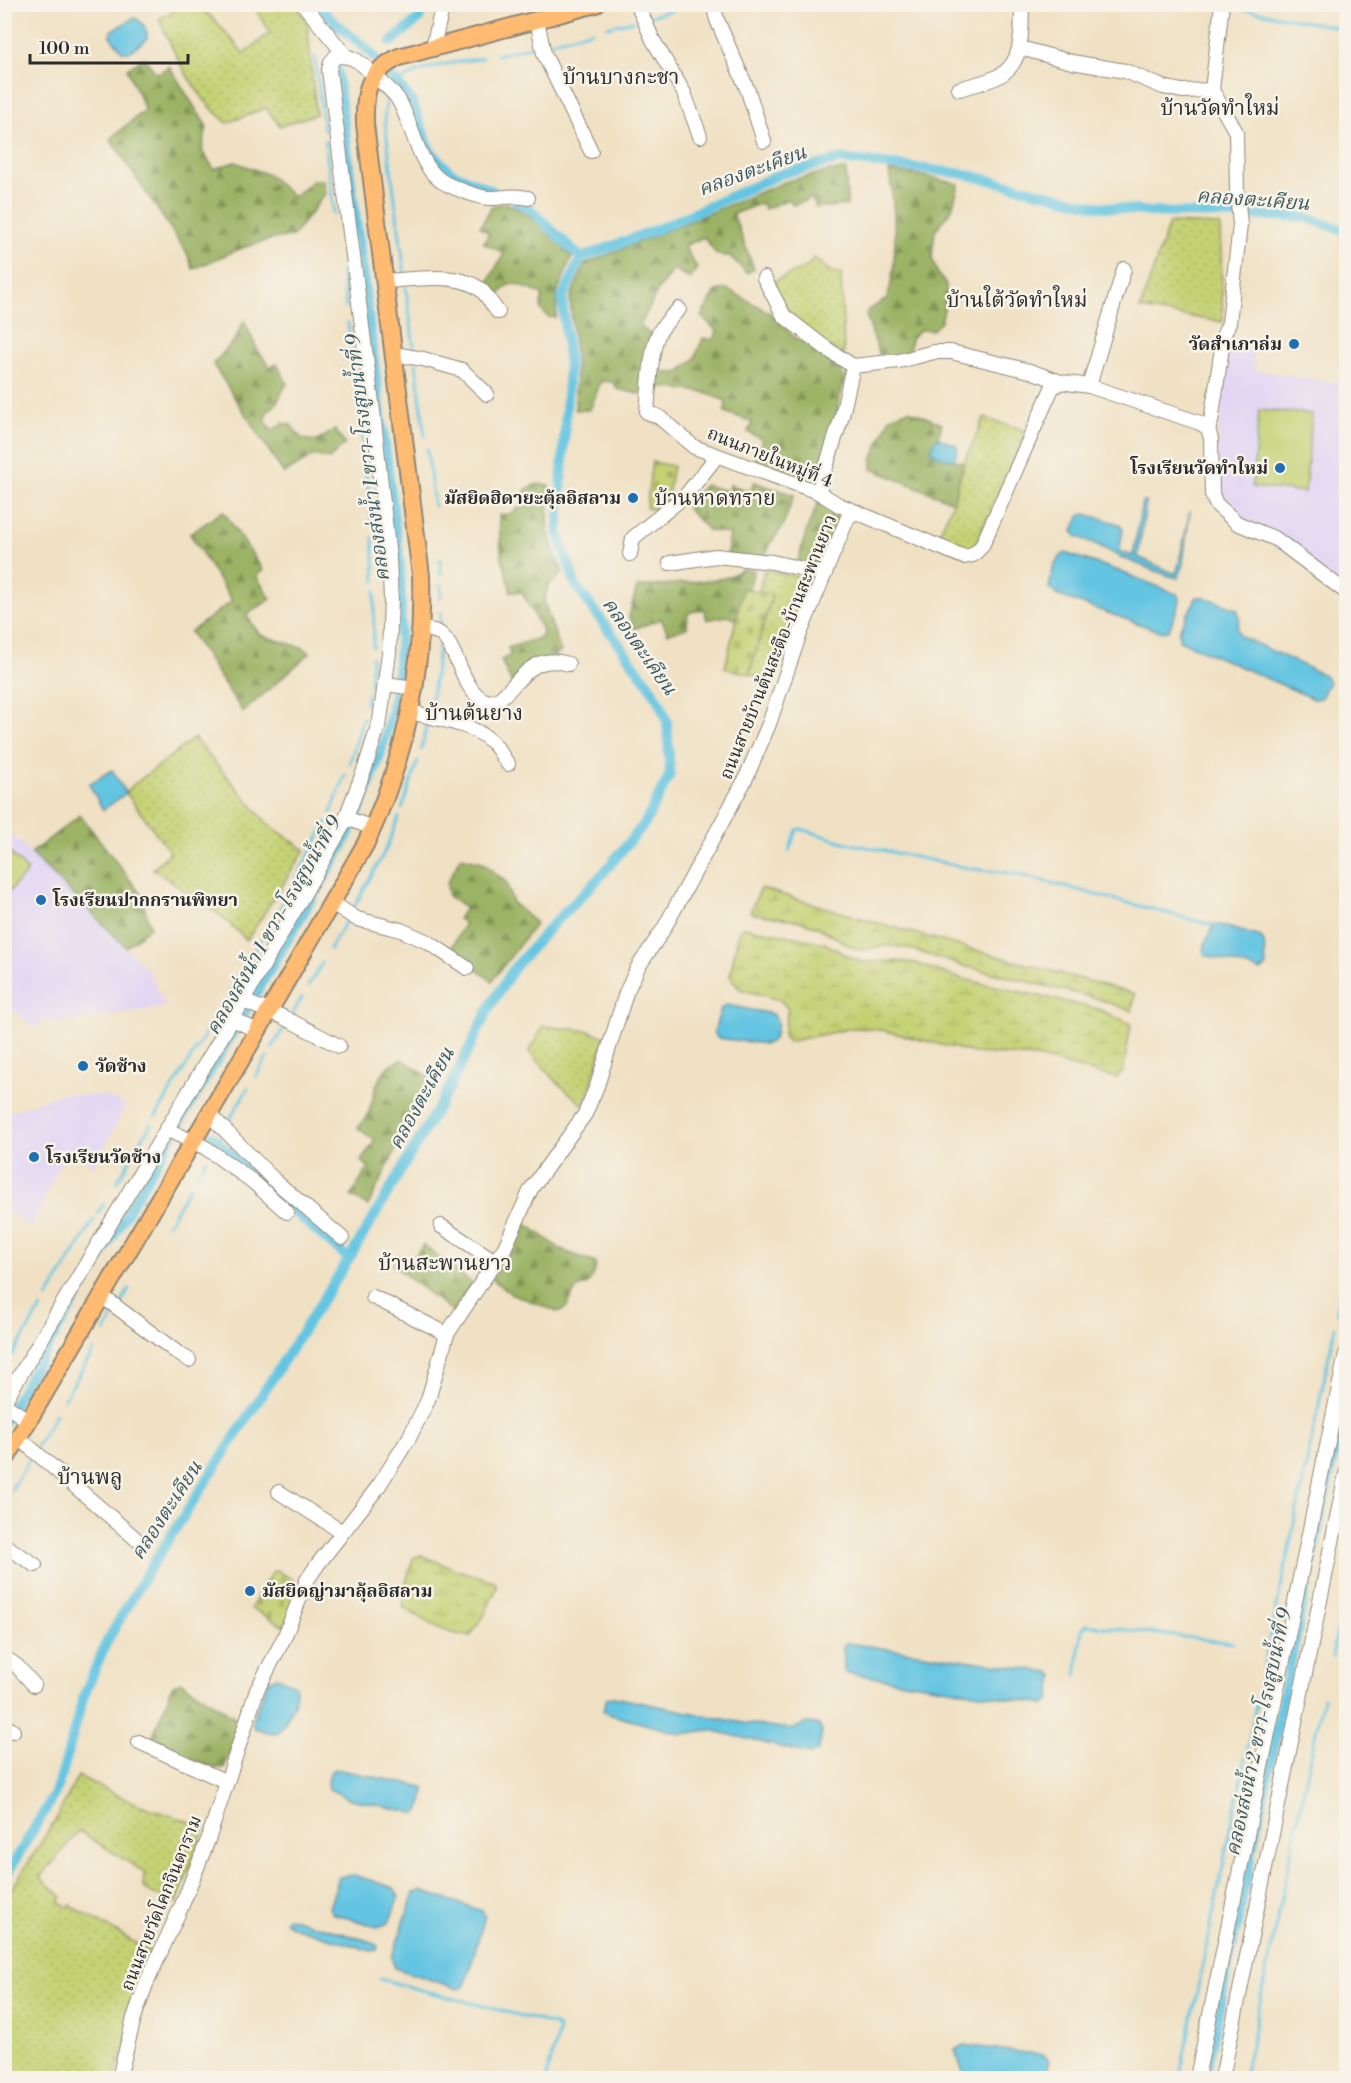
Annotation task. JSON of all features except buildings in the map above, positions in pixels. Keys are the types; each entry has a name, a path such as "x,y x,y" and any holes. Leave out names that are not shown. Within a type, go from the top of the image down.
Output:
{"main road":[{"path":"4,1462 19,1438 25,1418 102,1296 188,1140 209,1114 243,1024 254,1005 332,903 396,770 411,712 399,686 421,628 421,576 365,124 366,94 374,75 388,62 399,57 596,4"}],"street":[{"path":"303,4 345,55 362,64 396,97 422,156 440,180 484,198 513,194 528,198"},
{"path":"433,47 443,4"},
{"path":"637,4 653,40 684,93 700,136"},
{"path":"713,4 717,21 748,90 764,141"},
{"path":"959,89 999,76 1010,67 1020,48 1022,4"},
{"path":"1208,429 1224,334 1229,323 1240,225 1236,132 1212,90 1222,4"},
{"path":"537,20 544,54 591,151"},
{"path":"1020,48 1072,62 1125,71 1162,87 1182,91 1212,90"},
{"path":"25,1418 5,1404 169,1131 254,1005 348,819 374,739 399,686 387,534 329,70 336,56 345,55"},
{"path":"1089,386 1124,269"},
{"path":"385,281 446,278 461,280 482,290 498,312"},
{"path":"764,278 784,316 853,366 899,361 934,352 951,352 1030,371 1061,382 1089,386 1200,423 1208,429 1211,439 1212,495 1216,504 1237,523 1276,538 1347,592"},
{"name":"ถนนภายในหมู่ที่ 4","path":"679,309 660,330 657,337 649,382 647,412 659,417 694,447 818,492 856,512"},
{"path":"394,354 462,370 487,394"},
{"path":"818,492 842,416 853,366"},
{"name":"ถนนสายบ้านต้นสะตือ-บ้านสะพานยาว","path":"239,1741 257,1690 284,1638 307,1580 378,1487 417,1424 428,1400 447,1334 514,1230 531,1189 585,1114 597,1086 626,993 638,967 663,930 745,780 769,724 799,636 848,517 856,512 964,556 973,555 982,546 1052,388 1061,382"},
{"path":"630,554 633,538 686,495 717,456"},
{"path":"670,563 716,556 772,562 825,574"},
{"path":"421,628 439,633 451,648 466,679 478,696 487,701 497,700 540,662 556,660 568,664"},
{"path":"411,712 483,735 495,745 508,764"},
{"path":"348,819 368,826"},
{"path":"332,903 357,919 401,930 428,942 467,968"},
{"path":"254,1005 339,1046"},
{"path":"209,1114 274,1180 342,1238"},
{"path":"169,1131 206,1148 252,1181 287,1212"},
{"path":"441,1226 495,1261"},
{"path":"102,1296 189,1360"},
{"path":"373,1297 447,1334"},
{"path":"1222,2079 1347,1354"},
{"path":"19,1438 135,1538"},
{"path":"1197,2079 1297,1653 1347,1474"},
{"path":"279,1492 342,1532"},
{"path":"4,1545 35,1565"},
{"path":"4,1657 17,1666 34,1685"},
{"name":"ถนนสายวัดโคกจินดาราม","path":"119,2079 134,2018 146,1984 191,1884 239,1741"},
{"path":"139,1742 227,1782"}],"shaded area":[{"name":"โรงเรียนวัดทำใหม่","path":"1230,336 1254,353 1254,370 1338,383 1343,462 1346,474 1346,589 1244,525 1220,504 1215,483 1225,364"},
{"name":"โรงเรียนปากกรานพิทยา","path":"5,828 148,970 165,1007 58,1023 49,1018 34,1029 5,1002"},
{"name":"โรงเรียนวัดช้าง","path":"60,1094 105,1096 126,1105 94,1167 68,1147 31,1227 5,1209 5,1114"}],"green space":[{"path":"187,4 210,16 244,54 270,32 254,7 258,5 295,5 307,21 316,114 280,126 266,108 227,123 205,101 187,75 159,19"},
{"path":"144,58 157,74 169,66 207,127 202,151 214,169 235,162 269,175 293,197 313,181 323,180 325,194 293,236 254,244 193,269 187,253 110,139 145,110 127,69"},
{"path":"846,170 847,205 816,208 812,198 793,205 789,199 765,209 762,203 733,214 754,269 747,273 730,256 717,255 704,237 684,246 697,268 690,279 674,269 658,290 640,326 651,335 647,372 677,373 694,360 703,338 714,340 717,331 701,316 716,291 727,289 769,312 792,335 841,370 844,378 832,437 815,483 803,479 800,487 752,468 763,440 748,432 752,422 725,412 726,401 703,392 650,386 639,394 617,389 613,382 601,381 590,410 575,410 576,367 570,298 585,264 787,181 830,171"},
{"path":"889,171 959,184 952,209 935,231 932,257 938,275 946,284 946,301 941,322 932,330 920,330 911,338 909,353 886,361 880,356 866,315 868,310 887,299 891,284 895,235"},
{"path":"506,203 533,219 572,257 557,293 556,318 549,317 541,310 542,294 516,284 508,285 497,297 486,286 504,253 484,243 489,233 480,227 492,206"},
{"path":"1169,223 1220,225 1223,322 1140,309"},
{"path":"814,258 831,272 841,274 844,356 796,324 772,286 774,281 807,267"},
{"path":"244,321 257,349 270,367 277,364 287,383 276,404 266,413 266,423 273,430 283,423 291,425 302,439 317,441 335,430 345,444 329,459 314,455 284,474 213,364 234,341"},
{"path":"909,410 942,424 938,438 935,440 950,460 964,462 953,502 872,469 872,460 890,417"},
{"path":"1259,410 1312,414 1305,492 1252,487"},
{"path":"984,418 1027,431 972,551 961,554 935,543 953,502 964,462"},
{"path":"652,462 673,466 666,506 660,510 646,508"},
{"path":"754,482 794,495 783,526 771,542 764,560 727,555 730,534 708,530 686,507 704,485 728,491 730,485 751,491"},
{"path":"537,484 549,486 548,531 563,573 548,586 544,602 561,652 511,682 501,660 511,655 508,648 542,637 543,632 522,592 511,592 501,553 499,515 510,514 521,507 526,489"},
{"path":"822,493 845,503 818,570 797,565 806,532"},
{"path":"223,511 263,570 256,576 271,599 246,615 260,635 304,648 310,653 243,712 190,632 232,601 190,534"},
{"path":"743,569 754,570 749,589 743,588 736,619 727,616 707,620 704,609 688,613 687,628 668,633 661,619 634,629 629,616 637,587 718,579"},
{"path":"764,570 809,579 811,586 776,675 771,680 749,674 772,596 759,592"},
{"path":"743,588 772,595 749,674 725,668"},
{"path":"194,738 267,823 305,850 247,940 220,915 153,869 170,852 126,793"},
{"path":"80,815 141,894 150,927 126,947 31,853"},
{"path":"5,848 28,871 4,896"},
{"path":"461,857 482,862 506,882 513,903 536,923 492,981 450,950 465,923 458,919 466,907 448,896 447,883"},
{"path":"761,888 1135,994 1132,1011 1099,999 960,965 904,947 884,946 862,950 850,946 818,927 796,920 750,912"},
{"path":"744,927 824,943 854,959 865,962 915,963 958,978 1098,1009 1131,1024 1123,1072 1116,1078 1037,1057 975,1053 881,1030 853,1028 788,1042 783,1036 788,1009 780,1000 740,989 730,976 739,931"},
{"path":"543,1026 588,1031 605,1037 583,1105 558,1083 529,1052"},
{"path":"402,1059 435,1081 398,1145 368,1206 351,1196 369,1167 361,1161 375,1141 358,1128 368,1113 382,1074 393,1063"},
{"path":"525,1223 562,1250 596,1263 595,1271 588,1284 576,1289 566,1308 558,1312 510,1293 492,1279 511,1251"},
{"path":"423,1245 472,1283 453,1312 393,1265 399,1256 410,1263"},
{"path":"421,1555 457,1570 494,1581 497,1587 484,1616 470,1636 444,1630 403,1607 403,1593 413,1558"},
{"path":"277,1570 301,1585 285,1627 251,1608 272,1572"},
{"path":"181,1682 236,1718 239,1725 224,1768 213,1768 151,1740 173,1685"},
{"path":"78,1776 134,1803 205,1827 177,1902 154,1895 143,1887 144,1872 79,1831 40,1877 62,1897 59,1901 68,1908 70,1905 155,1954 114,2078 5,2078 5,1913 11,1890 57,1817"}],"water":[{"path":"134,18 144,26 147,39 129,52 123,52 110,36 111,31"},
{"path":"938,438 956,445 958,448 954,460 934,454 931,450"},
{"path":"1143,501 1146,503 1138,557 1173,573 1177,572 1190,511 1182,569 1178,578 1120,557 1076,536 1073,531 1079,516 1085,514 1119,524 1123,530 1119,551 1133,556"},
{"path":"1065,553 1177,594 1180,601 1169,630 1162,632 1057,595 1049,588 1055,564"},
{"path":"1197,597 1204,597 1237,609 1240,618 1237,629 1240,636 1324,675 1329,681 1321,698 1314,699 1179,640 1179,630"},
{"path":"112,770 126,793 103,810 89,784"},
{"path":"1213,925 1261,937 1264,942 1266,967 1261,971 1205,955 1203,950"},
{"path":"727,1005 772,1014 778,1022 774,1039 766,1044 717,1038 714,1032 721,1008"},
{"path":"847,1643 1049,1672 1054,1676 1050,1699 1045,1704 847,1673 844,1669 843,1646"},
{"path":"277,1677 295,1685 296,1691 292,1710 279,1732 271,1733 254,1728 252,1720 268,1681"},
{"path":"614,1697 743,1723 791,1729 808,1723 819,1725 822,1732 818,1752 810,1754 710,1730 682,1734 608,1714 603,1710 607,1698"},
{"path":"335,1769 423,1787 425,1791 419,1812 414,1813 350,1799 329,1789 327,1784 331,1771"},
{"path":"354,1875 394,1888 399,1896 389,1923 377,1927 332,1913 329,1908 339,1877"},
{"path":"421,1891 482,1911 485,1916 465,1986 459,1989 394,1968 392,1957 414,1893"},
{"path":"286,1918 375,1943 378,1946 377,1950 371,1951 293,1927 285,1922"},
{"path":"963,2045 1044,2055 1049,2060 1044,2078 965,2078 955,2050"}],"waterway":[{"path":"318,4 331,19 375,58"},
{"name":"คลองส่งน้ำ 1 ขวา-โรงสูบน้ำที่ 9","path":"391,42 419,19 425,4"},
{"path":"647,17 694,4"},
{"path":"1226,6 1346,29"},
{"path":"607,27 633,21"},
{"path":"334,35 337,26"},
{"path":"550,42 592,31"},
{"path":"497,55 533,46"},
{"path":"315,57 324,130"},
{"path":"395,88 411,75 423,70 483,58"},
{"name":"คลองส่งน้ำ 1 ขวา-โรงสูบน้ำที่ 9","path":"4,1421 341,849 367,792 386,734 399,661 400,564 336,65"},
{"path":"389,74 411,100 430,150 450,172 493,191"},
{"path":"387,99 385,123 405,275"},
{"path":"325,140 334,214"},
{"name":"คลองตะเคียน","path":"4,1879 54,1795 83,1698 106,1643 142,1581 349,1259 449,1089 489,1008 514,968 553,924 599,878 645,823 670,774 667,722 660,703 576,586 558,533 569,366 562,298 581,258 660,228 781,174 842,159 964,174 1096,206 1151,212 1304,217 1346,231"},
{"path":"516,201 529,208 581,258"},
{"path":"342,272 346,307"},
{"path":"406,288 414,349"},
{"path":"348,323 358,404"},
{"path":"416,363 425,436"},
{"path":"360,417 372,525"},
{"path":"427,449 434,506"},
{"path":"373,538 375,581"},
{"path":"440,559 441,574"},
{"path":"441,585 441,598"},
{"path":"373,647 375,591"},
{"path":"440,627 441,612"},
{"path":"430,711 439,646"},
{"path":"370,685 372,657"},
{"path":"366,704 368,694"},
{"path":"350,763 363,718"},
{"path":"421,750 428,720"},
{"path":"402,809 418,761"},
{"path":"331,813 345,775"},
{"path":"353,909 385,851 399,817"},
{"path":"230,992 278,912 327,822"},
{"path":"789,850 797,830 801,829 847,843 973,869 1016,874 1213,925"},
{"path":"330,949 346,921"},
{"path":"308,986 322,963"},
{"path":"292,1015 302,997"},
{"path":"156,1116 213,1021"},
{"path":"272,1048 285,1026"},
{"path":"256,1076 267,1057"},
{"path":"227,1124 248,1088"},
{"path":"117,1182 151,1124"},
{"path":"211,1136 259,1180"},
{"path":"213,1147 220,1136"},
{"path":"197,1175 207,1159"},
{"path":"168,1224 190,1186"},
{"path":"284,1203 349,1259"},
{"path":"98,1214 103,1204"},
{"path":"47,1298 94,1220"},
{"path":"1337,1313 1346,1269"},
{"path":"121,1304 129,1289"},
{"path":"4,1369 41,1308"},
{"path":"105,1331 114,1315"},
{"path":"1269,1644 1335,1327"},
{"path":"64,1399 94,1350"},
{"name":"คลองส่งน้ำ 2 ขวา-โรงสูบน้ำที่ 9","path":"1205,2078 1346,1393"},
{"path":"36,1447 56,1414"},
{"path":"11,1490 31,1457"},
{"path":"4,1500 7,1497"},
{"path":"1332,1657 1346,1587"},
{"path":"1076,1675 1082,1629 1087,1625 1233,1643"},
{"path":"1181,2070 1267,1652"},
{"path":"1244,2078 1323,1698"},
{"path":"380,1979 555,2025 559,2030 546,2078"}],"place":[{"name":"วัดสำเภาล่ม","path":"1294,344"},
{"name":"โรงเรียนวัดทำใหม่","path":"1280,468"},
{"name":"มัสยิดฮิดายะตุ้ลอิสลาม","path":"633,498"},
{"name":"โรงเรียนปากกรานพิทยา","path":"41,900"},
{"name":"วัดช้าง","path":"83,1066"},
{"name":"โรงเรียนวัดช้าง","path":"34,1157"},
{"name":"มัสยิดญ่ามาลุ้ลอิสลาม","path":"250,1591"}],"district":[{"name":"บ้านบางกะชา","path":"621,77"},
{"name":"บ้านวัดทำใหม่","path":"1220,108"},
{"name":"บ้านใต้วัดทำใหม่","path":"1017,300"},
{"name":"บ้านหาดทราย","path":"715,498"},
{"name":"บ้านต้นยาง","path":"474,713"},
{"name":"บ้านสะพานยาว","path":"445,1263"},
{"name":"บ้านพลู","path":"90,1477"}]}
